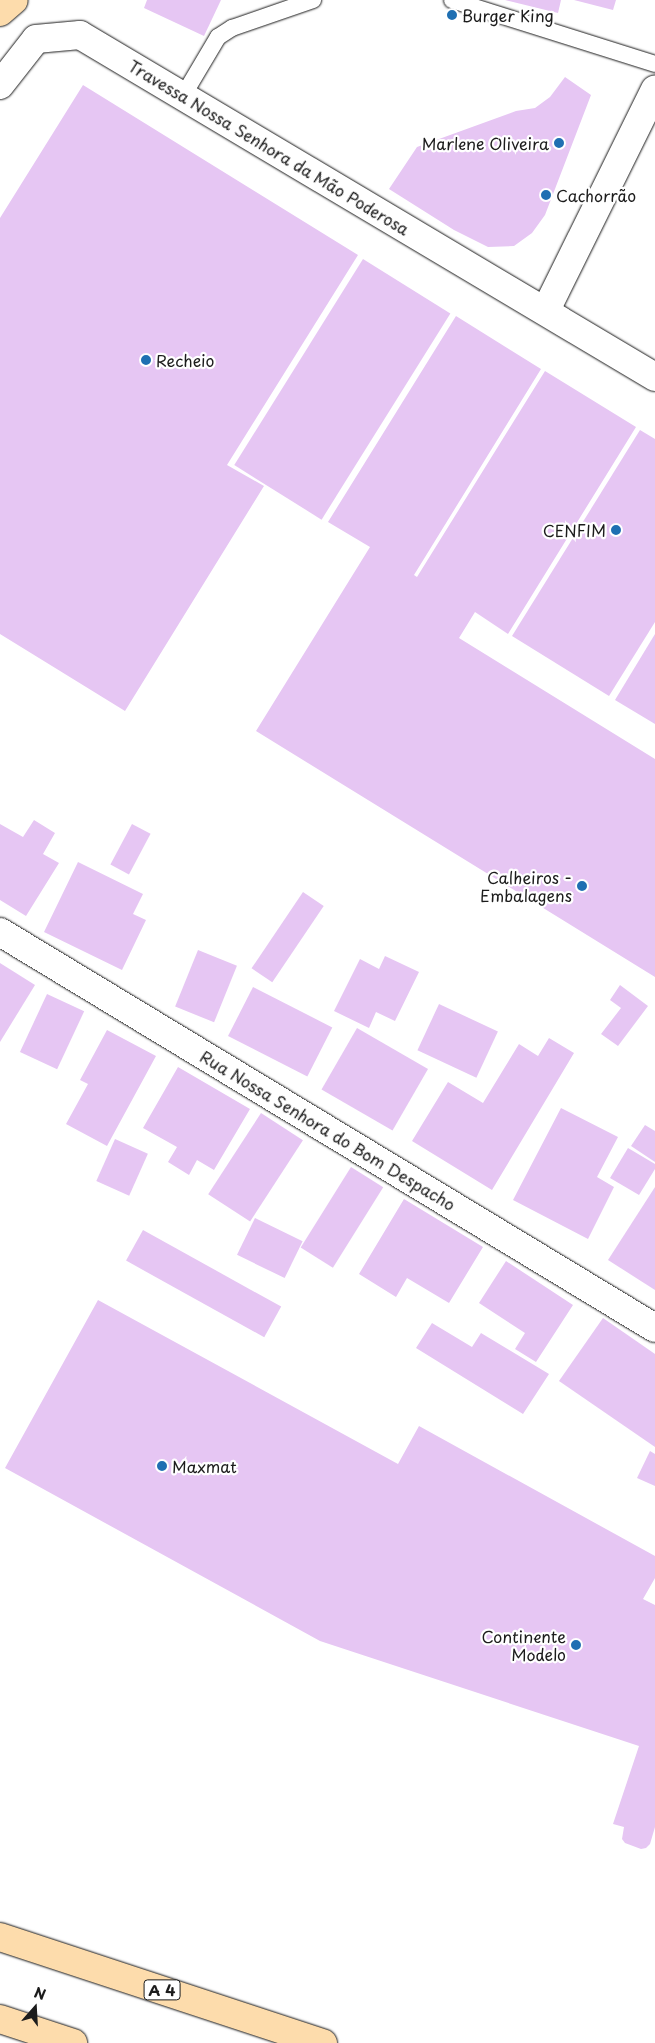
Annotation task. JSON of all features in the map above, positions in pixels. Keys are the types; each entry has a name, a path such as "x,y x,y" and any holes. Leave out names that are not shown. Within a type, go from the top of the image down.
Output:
{"highway":[{"path":"0,12 14,0"},
{"name":"A 4","path":"0,1937 323,2043"},
{"path":"0,2018 73,2043"}],"street":[{"name":"Travessa Nossa Senhora da Mão Poderosa","path":"0,86 36,39 80,36 546,310 655,377"},
{"path":"546,310 655,89"},
{"name":"Rua Nossa Senhora do Bom Despacho","path":"0,932 655,1328"}],"lane":[{"path":"183,96 218,37 232,28 313,0"},
{"path":"452,0 655,64"}],"building":[{"path":"147,0 221,0 204,36 144,8"},
{"path":"505,0 561,0 558,13"},
{"path":"574,0 616,0 613,10"},
{"path":"565,77 591,95 545,215 532,233 514,246 488,247 454,230 389,189 417,147 516,111 535,108 550,97"},
{"name":"Recheio","path":"83,85 358,255 227,465 264,486 125,711 0,634 0,218"},
{"path":"363,259 450,314 322,520 234,465"},
{"path":"456,316 541,369 414,575 417,577 545,371 636,427 508,634 475,612 459,638 655,759 655,977 256,731 370,547 328,522"},
{"name":"CENFIM","path":"640,430 655,439 655,622 609,696 512,636"},
{"path":"655,634 655,724 615,700"},
{"path":"34,820 55,833 43,854 59,863 26,916 0,900 0,824 23,837"},
{"path":"132,824 151,834 129,874 110,865"},
{"path":"78,862 143,894 133,914 146,920 122,970 44,932"},
{"path":"303,892 324,906 272,982 252,968"},
{"path":"198,950 237,966 214,1022 175,1007"},
{"path":"385,956 419,972 395,1021 376,1012 369,1028 334,1011 360,959 379,969"},
{"path":"0,963 35,985 0,1042"},
{"path":"620,985 648,1006 618,1046 601,1034 621,1008 610,1000"},
{"path":"253,987 332,1027 307,1076 228,1036"},
{"path":"47,994 84,1011 57,1069 20,1052"},
{"path":"439,1004 498,1031 476,1078 417,1050"},
{"path":"357,1028 428,1069 393,1130 321,1089"},
{"path":"107,1030 156,1056 107,1146 66,1124 88,1084 80,1080"},
{"path":"549,1038 574,1053 492,1190 412,1141 448,1082 483,1103 519,1044 538,1056"},
{"path":"178,1067 250,1109 214,1170 197,1160 189,1175 168,1162 177,1147 143,1128"},
{"path":"561,1108 618,1137 597,1177 614,1187 588,1239 513,1200"},
{"path":"261,1113 303,1140 250,1222 208,1194"},
{"path":"645,1125 655,1131 655,1162 631,1146"},
{"path":"115,1139 148,1154 129,1196 96,1181"},
{"path":"628,1148 655,1164 655,1169 639,1195 610,1178"},
{"path":"351,1167 383,1187 333,1268 301,1248"},
{"path":"655,1187 655,1290 608,1260"},
{"path":"404,1199 483,1247 449,1303 407,1278 396,1297 359,1274"},
{"path":"255,1218 303,1241 285,1278 237,1255"},
{"path":"143,1230 281,1307 264,1337 126,1261"},
{"path":"506,1261 573,1305 536,1362 515,1349 525,1333 479,1303"},
{"path":"98,1300 398,1464 419,1426 655,1556 655,1578 643,1599 655,1605 655,1827 650,1844 646,1848 641,1849 625,1843 622,1839 624,1827 613,1824 639,1746 320,1641 5,1468"},
{"path":"603,1318 655,1354 655,1447 559,1381"},
{"path":"432,1323 472,1347 481,1333 549,1374 523,1414 416,1348"},
{"path":"650,1451 655,1454 655,1486 637,1478"}],"place":[{"name":"Burger King","path":"452,15"},
{"name":"Marlene Oliveira","path":"559,143"},
{"name":"Cachorrão","path":"546,195"},
{"name":"Recheio","path":"146,360"},
{"name":"CENFIM","path":"616,530"},
{"name":"Calheiros - Embalagens","path":"582,886"},
{"name":"Maxmat","path":"162,1466"},
{"name":"Continente Modelo","path":"576,1645"}]}
